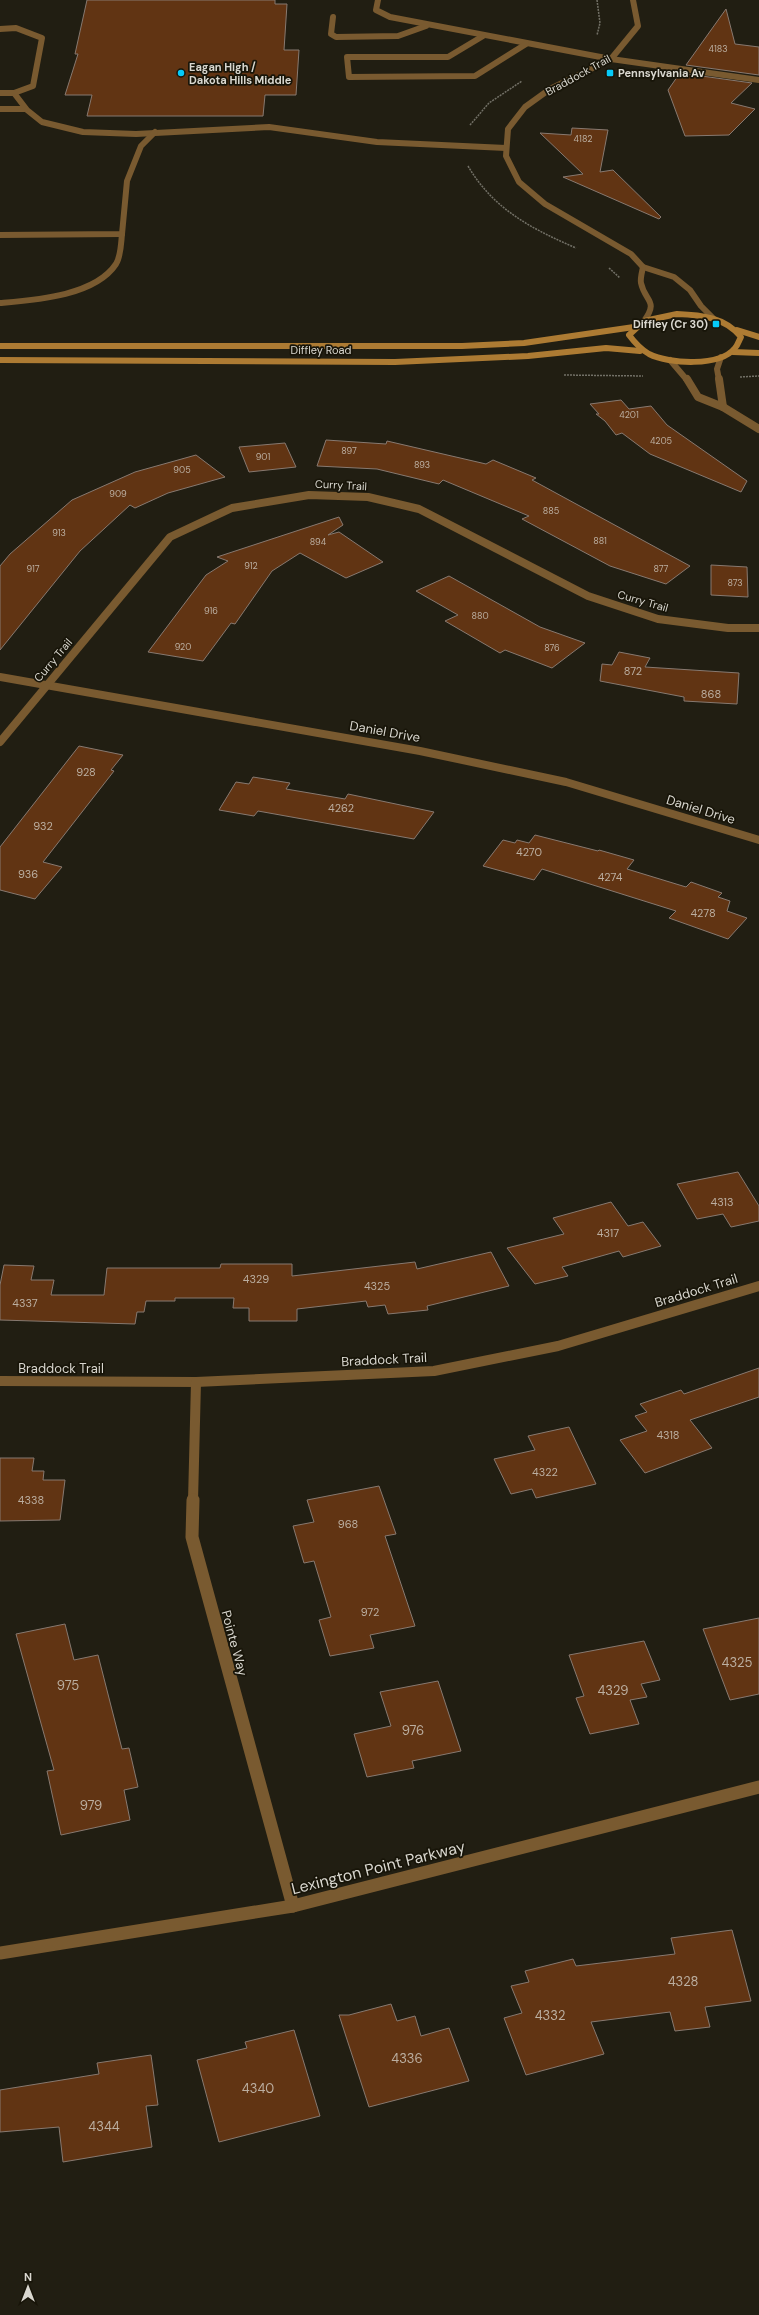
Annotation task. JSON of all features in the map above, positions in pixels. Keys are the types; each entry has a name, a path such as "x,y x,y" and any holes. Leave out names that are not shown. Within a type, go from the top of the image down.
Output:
{"main road":[{"path":"640,350 632,343 629,335 634,327 644,320 676,314 713,318 727,323 737,330 759,337"},
{"name":"Diffley Road","path":"0,346 462,346 531,342 634,327"},
{"path":"733,352 740,345 741,338 737,330"},
{"name":"Diffley Road","path":"0,360 394,362 528,356 606,348 640,350 670,360 694,362 722,357 733,352"},
{"path":"733,352 759,353"}],"street":[{"path":"378,0 376,10 390,18 426,26 611,59 759,80"},
{"name":"Braddock Trail","path":"633,0 638,26 611,59 550,89 525,107 508,129 506,156 519,182 545,204 630,254 643,267 674,277 690,290 701,306 713,318"},
{"path":"333,17 331,34 336,37 398,36 426,26"},
{"path":"0,29 16,28 42,38 33,86 14,93 0,93"},
{"path":"483,36 448,57 347,57 349,76 475,76 526,44"},
{"path":"14,93 25,109 37,120 57,127 101,134 255,127 285,128 333,137 422,146 506,148"},
{"path":"0,109 25,109"},
{"path":"0,303 54,296 83,287 103,277 116,264 122,234 127,181 141,146 155,132"},
{"path":"0,235 122,234"},
{"path":"643,267 641,283 652,301 652,312 644,320"},
{"path":"722,357 717,369 723,407"},
{"path":"670,360 685,376 698,397 723,407 759,430"},
{"name":"Curry Trail","path":"0,742 170,537 232,508 309,494 368,497 419,509 588,596 658,619 728,628 759,628"},
{"name":"Daniel Drive","path":"0,676 420,751 566,782 759,840"},
{"name":"Braddock Trail","path":"0,1381 196,1382 434,1371 558,1346 759,1286"},
{"name":"Pointe Way","path":"196,1382 192,1537 293,1906"},
{"name":"Lexington Point Parkway","path":"0,1953 293,1906 759,1787"}],"path":[{"path":"576,53 596,36 600,23 596,0"},
{"path":"526,80 489,103 470,124 464,140 465,161 483,190 500,207 527,226 582,251"},
{"path":"606,265 621,279"}],"building":[{"name":"Eagan High / Dakota Hills Middle","path":"87,0 275,0 275,4 287,4 284,50 299,50 296,95 265,95 263,116 87,116 92,95 65,95 78,54 75,54"},
{"path":"726,9 735,44 759,47 759,75 686,65"},
{"path":"680,73 752,83 731,103 755,109 729,135 685,136 668,90"},
{"path":"572,128 608,130 600,172 613,170 661,217 659,219 563,177 583,174 540,133 571,135"},
{"path":"621,400 629,409 651,406 667,425 747,481 741,492 650,454 622,433 616,435 605,421 596,414 599,414 590,404"},
{"path":"326,440 386,444 387,441 486,464 493,460 536,478 532,480 690,566 666,584 610,566 522,519 529,516 443,480 439,484 377,469 317,466"},
{"path":"285,443 296,467 249,472 239,447"},
{"path":"196,455 225,477 168,493 135,508 130,505 80,551 0,650 0,566 10,554 72,500 135,472"},
{"path":"339,517 343,525 328,535 339,532 383,562 346,578 300,553 272,571 235,624 231,623 203,661 148,652 206,575 228,561 217,557"},
{"path":"711,565 747,567 748,597 711,595"},
{"path":"449,576 540,627 585,643 552,668 505,650 500,653 445,621 458,615 416,591"},
{"path":"619,652 650,658 645,667 739,673 737,704 684,701 684,697 600,681 602,664 612,665"},
{"path":"79,746 123,755 111,770 114,771 43,862 62,867 35,899 0,890 0,847"},
{"path":"253,777 290,783 286,789 345,799 348,794 434,812 414,839 258,811 254,816 219,810 236,782 249,784"},
{"path":"535,835 634,860 627,869 686,887 691,882 722,893 718,897 730,901 727,911 747,918 728,939 669,918 676,911 542,869 534,880 483,866 503,840 515,843 517,840 529,843"},
{"path":"738,1172 759,1206 759,1221 731,1227 723,1214 697,1219 677,1184"},
{"path":"611,1202 628,1226 643,1222 661,1246 623,1257 619,1251 562,1267 568,1276 535,1284 507,1248 564,1234 553,1218"},
{"path":"491,1252 509,1286 427,1306 428,1310 388,1314 385,1305 368,1307 366,1301 297,1309 297,1321 249,1321 249,1308 233,1308 234,1298 175,1298 175,1301 146,1301 144,1312 137,1312 135,1324 0,1320 0,1285 4,1265 34,1266 31,1280 54,1280 51,1295 104,1295 107,1268 220,1268 221,1264 292,1264 292,1276 415,1262 417,1269"},
{"path":"759,1368 759,1397 690,1420 712,1448 645,1473 620,1440 647,1431 635,1416 647,1412 640,1404 681,1390 684,1394"},
{"path":"569,1427 596,1484 536,1498 532,1489 511,1494 494,1459 535,1450 528,1436"},
{"path":"0,1458 34,1458 32,1471 44,1471 43,1480 65,1480 60,1520 0,1521"},
{"path":"379,1486 396,1534 385,1536 415,1626 370,1635 374,1648 330,1656 319,1620 331,1617 314,1561 304,1563 293,1526 314,1522 307,1500"},
{"path":"759,1618 759,1694 730,1700 703,1629"},
{"path":"65,1624 74,1660 98,1655 122,1749 129,1748 138,1787 124,1790 130,1820 61,1835 47,1771 54,1770 16,1634"},
{"path":"644,1641 660,1680 641,1684 647,1697 630,1700 639,1724 590,1734 576,1698 584,1696 569,1655"},
{"path":"438,1681 461,1751 412,1761 414,1768 367,1777 354,1734 391,1726 380,1692"},
{"path":"732,1930 751,2001 705,2007 710,2027 675,2031 670,2012 591,2022 604,2054 526,2075 504,2018 522,2013 511,1986 529,1982 525,1971 573,1959 576,1966 675,1954 671,1938"},
{"path":"391,2004 397,2021 415,2016 421,2036 449,2028 469,2081 369,2107 339,2015 349,2015"},
{"path":"294,2030 320,2116 219,2142 197,2060 247,2048 245,2042"},
{"path":"151,2055 158,2105 146,2106 152,2147 63,2162 59,2127 0,2132 0,2090 99,2074 97,2063"}],"place":[{"name":"Eagan High / Dakota Hills Middle","path":"181,73"},
{"name":"Pennsylvania Av","path":"610,73"},
{"name":"Diffley (Cr 30)","path":"716,324"}]}
